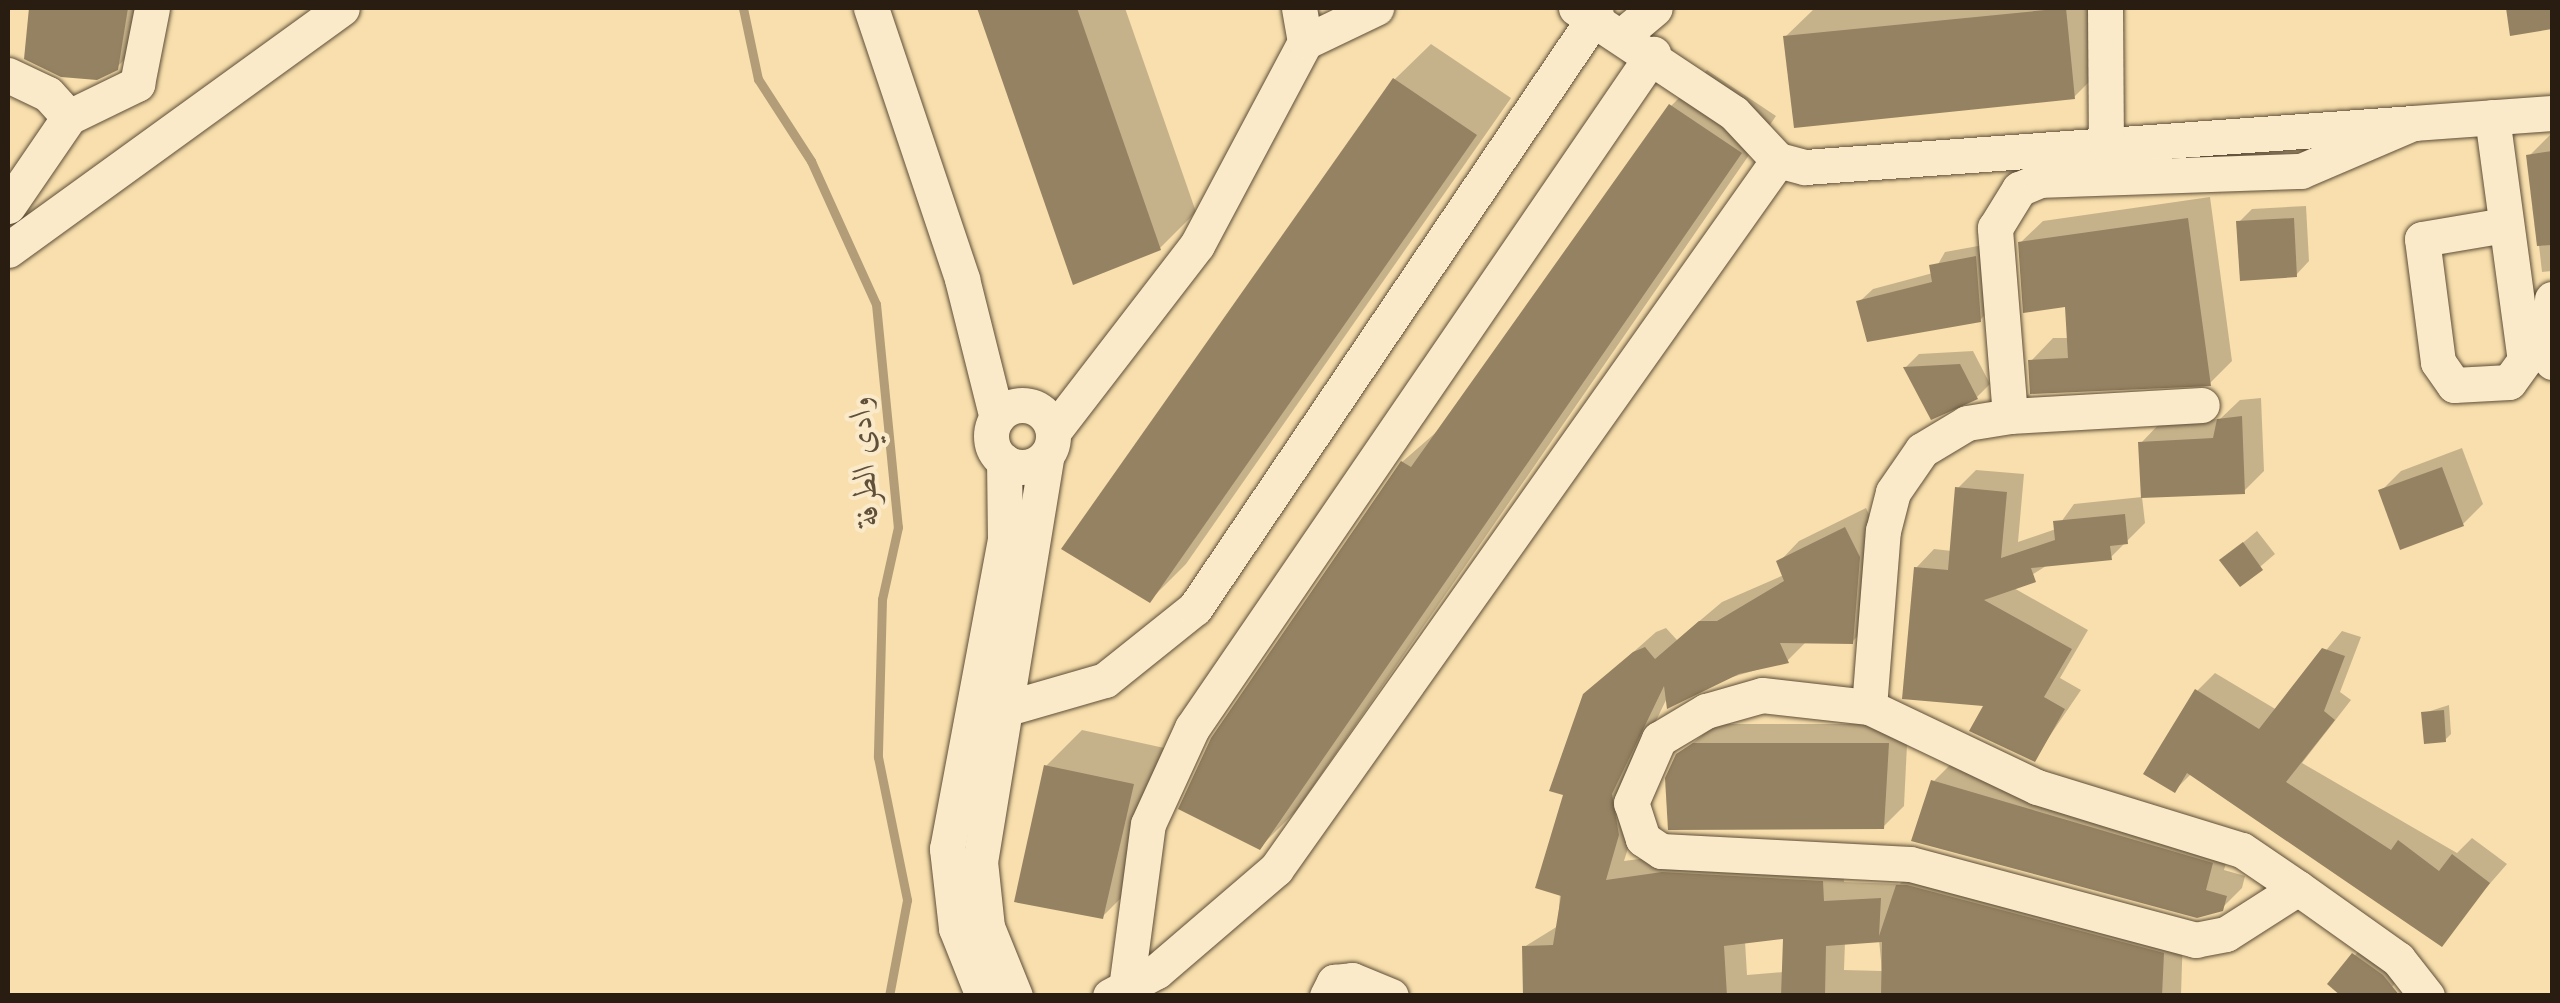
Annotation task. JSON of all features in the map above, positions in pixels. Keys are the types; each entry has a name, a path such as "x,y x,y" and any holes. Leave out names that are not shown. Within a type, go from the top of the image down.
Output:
{"street":[{"path":"8,206 70,117 137,84 152,8"},
{"path":"8,250 342,8"},
{"path":"871,8 998,418 991,441 1004,462 1005,540 947,849 956,928 983,996"},
{"path":"1299,8 1305,42"},
{"path":"1004,462 1027,467 1050,443 1197,244 1305,42 1376,8"},
{"path":"1008,708 1105,680 1196,608 1612,28 1654,8"},
{"path":"2106,8 2106,142"},
{"path":"1612,28 1734,113 1778,160 1805,166 2552,113"},
{"path":"1118,992 1148,824 1192,728 1612,28"},
{"path":"8,75 48,94 70,117"},
{"path":"2492,117 2505,226 2522,374 2454,385 2438,362 2422,239 2505,226"},
{"path":"2010,416 1995,228 2019,190 2040,180 2300,171 2413,123"},
{"path":"1118,992 1276,869 1778,160"},
{"path":"2552,299 2552,362"},
{"path":"1870,707 1892,492 1944,435 2010,416 2202,404"},
{"path":"998,418 1030,406 1050,443 980,884 1016,996"},
{"path":"2298,888 2226,934 2196,940 1910,864 1679,855 1644,839 1634,822 1634,785 1659,739 1706,711 1762,695 1870,707 2037,787 2225,842 2298,888 2398,959 2427,996"},
{"path":"1327,996 1334,982 1352,980 1391,996"}],"building":[{"path":"29,8 128,8 118,70 97,80 61,77 24,59"},
{"path":"977,8 1077,8 1161,250 1073,285"},
{"path":"2066,8 2075,99 1794,128 1783,36"},
{"path":"2506,8 2552,8 2552,29 2510,36"},
{"path":"1393,78 1477,135 1150,603 1061,549"},
{"path":"1669,104 1742,153 1260,850 1178,809 1211,738 1401,461 1411,467"},
{"path":"2552,151 2552,245 2537,246 2526,155"},
{"path":"2188,218 2211,386 2030,394 2028,360 2068,358 2065,307 2023,313 2018,242"},
{"path":"2294,218 2297,277 2240,281 2236,221"},
{"path":"1976,256 1981,322 1867,342 1856,301 1932,282 1929,265"},
{"path":"1960,364 1978,399 1931,420 1903,367"},
{"path":"2242,416 2245,494 2141,498 2138,442 2213,438 2217,419"},
{"path":"2442,467 2464,526 2400,550 2378,490"},
{"path":"1955,487 2007,492 2001,558 2055,540 2053,521 2125,514 2128,544 2110,546 2112,560 2031,568 2036,582 1984,600 2072,649 2044,697 2065,709 2035,762 1969,731 1983,706 1902,699 1914,567 1948,570"},
{"path":"1845,527 1860,557 1853,644 1780,643 1789,663 1739,674 1667,709 1664,686 1612,794 1619,835 1606,880 1662,872 1823,881 1824,901 1881,898 1879,936 1896,885 1907,885 2164,953 2162,996 1881,996 1882,942 1826,946 1825,996 1781,996 1783,939 1724,946 1727,996 1523,996 1522,946 1553,945 1561,896 1535,888 1563,795 1549,791 1583,694 1633,652 1645,647 1655,659 1699,621 1717,621 1784,581 1776,561"},
{"path":"2243,542 2263,570 2240,587 2219,560"},
{"path":"2322,648 2345,656 2324,711 2335,720 2286,782 2391,850 2398,840 2439,871 2452,854 2490,883 2442,947 2187,773 2175,793 2143,774 2195,689 2259,729"},
{"path":"2444,710 2446,742 2424,744 2421,712"},
{"path":"1693,743 1889,743 1884,829 1668,830 1665,778 1676,754"},
{"path":"1044,765 1134,784 1103,919 1014,902"},
{"path":"1931,780 2213,863 2206,890 2227,896 2223,911 2197,918 1911,841"},
{"path":"2352,953 2383,975 2400,996 2341,996 2327,984"}],"waterway":[{"name":"وادي الطرفة","path":"743,8 758,79 811,161 876,304 898,527 882,599 878,757 907,900 889,996"}]}
